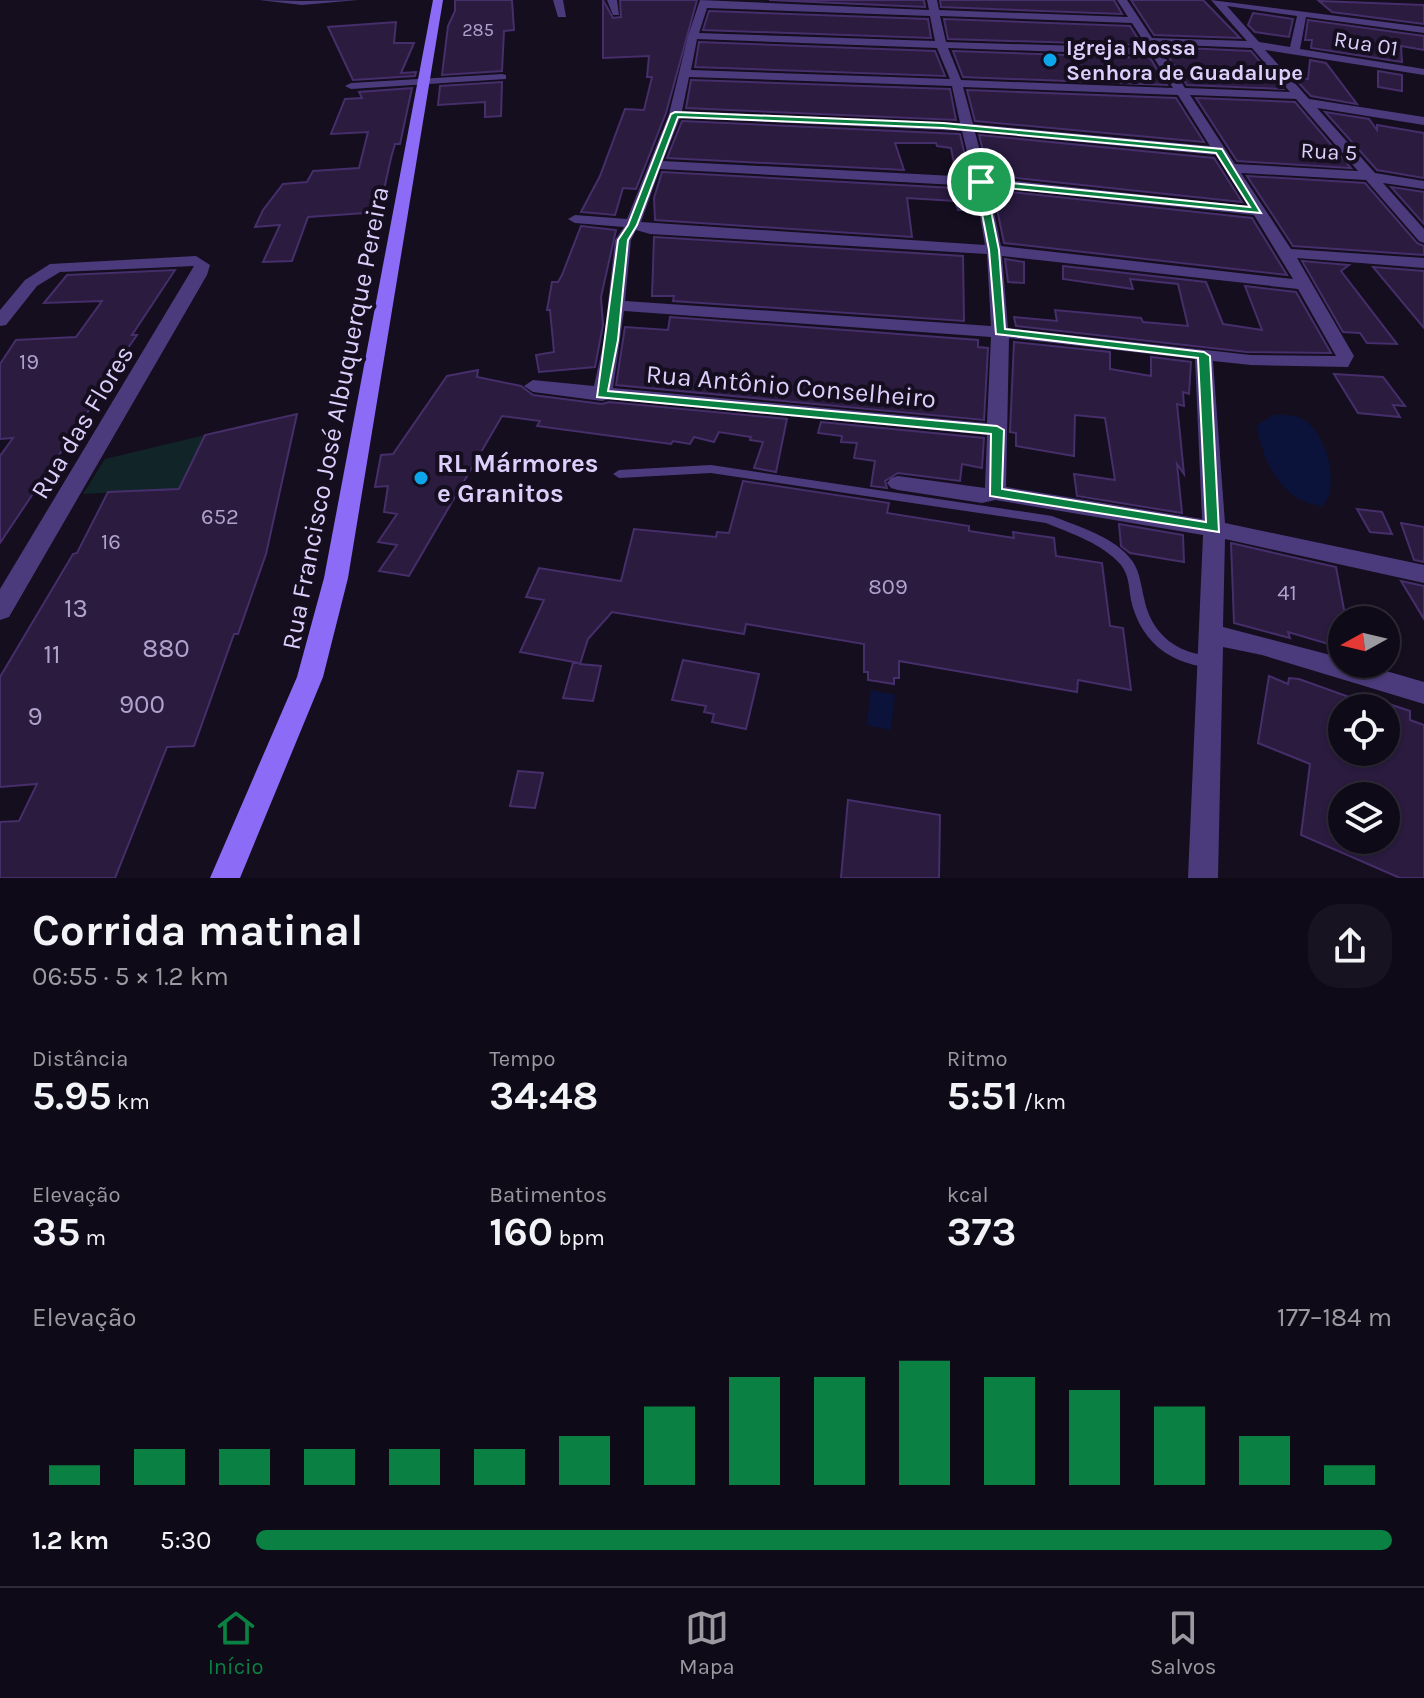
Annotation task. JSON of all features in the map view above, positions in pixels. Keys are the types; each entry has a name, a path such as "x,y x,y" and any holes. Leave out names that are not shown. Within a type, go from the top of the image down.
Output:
{"main road":[{"name":"Rua Francisco José Albuquerque Pereira","path":"225,878 310,677 336,578 438,0"}],"street":[{"path":"558,0 562,15"},
{"path":"612,0 616,13"},
{"path":"616,305 1000,332 1204,356 1342,363 1345,356 1286,253 1122,0"},
{"path":"1217,1 1424,30"},
{"path":"1217,1 1424,238"},
{"path":"602,395 623,240 632,225 675,114 704,2 933,6 1135,20"},
{"path":"933,6 941,44 956,81 994,250 1000,332 995,493"},
{"path":"1294,52 1302,14"},
{"name":"Rua 01","path":"693,36 941,44 1255,45 1424,72"},
{"path":"684,73 956,81 1302,99 1424,121"},
{"path":"351,86 502,77"},
{"path":"675,114 966,127 1219,151"},
{"path":"655,165 981,182 1257,211"},
{"name":"Rua 5","path":"1231,168 1368,176 1424,185"},
{"path":"575,219 994,250 1305,285"},
{"path":"1286,253 1424,263"},
{"name":"Rua das Flores","path":"0,321 39,275 66,265 196,261 202,265 202,271 0,610"},
{"path":"1203,878 1214,529 1204,356"},
{"name":"Rua Antônio Conselheiro","path":"533,386 602,395 997,430"},
{"path":"898,483 982,496 995,493 1214,529 1424,574"},
{"path":"1212,635 1262,645 1424,693"}],"lane":[{"path":"262,0 321,3 355,0"},
{"path":"619,474 711,469 1048,519 1085,535 1124,559 1134,575 1138,605 1147,629 1160,643 1181,656 1211,662"}],"green space":[{"path":"205,435 179,489 83,494 105,459"}],"shaded area":[{"path":"1273,415 1298,417 1308,423 1323,444 1331,484 1323,506 1309,503 1285,489 1269,466 1257,425"},
{"path":"871,690 895,695 891,730 867,725"}],"building":[{"path":"455,0 512,0 514,30 504,31 502,71 442,75 448,26 455,11"},
{"path":"603,0 613,18 621,17 620,0 697,0 666,113 636,189 623,188 615,215 581,212 600,176 625,109 644,110 652,77 647,77 649,56 603,58"},
{"path":"769,0 924,0 925,7"},
{"path":"940,0 1114,0 1122,14 941,7"},
{"path":"1131,0 1203,0 1240,38 1154,35"},
{"path":"1319,1 1424,5 1424,24 1332,12"},
{"path":"709,11 928,19 931,38 703,30"},
{"path":"1253,13 1293,19 1289,37 1255,32 1248,25"},
{"path":"944,19 1130,26 1142,45 948,39"},
{"path":"1308,20 1424,36 1424,50 1401,46 1402,62 1311,48 1312,40 1305,40"},
{"path":"396,22 394,43 414,43 401,73 416,72 415,76 353,80 328,27"},
{"path":"699,42 935,51 945,76 695,67"},
{"path":"1162,47 1251,51 1283,89 1187,85"},
{"path":"953,51 1150,58 1167,85 963,77"},
{"path":"1310,60 1326,63 1357,104 1311,96 1294,78 1308,79"},
{"path":"1378,71 1402,75 1402,91 1378,87"},
{"path":"691,80 950,89 956,120 686,108"},
{"path":"502,82 501,116 485,117 485,102 438,105 440,86"},
{"path":"412,88 400,144 395,144 379,212 308,217 292,261 263,262 280,225 255,227 263,210 283,184 307,182 313,171 359,168 368,132 331,134 345,99 362,98 359,92"},
{"path":"967,90 1176,98 1204,142 975,121"},
{"path":"1196,98 1295,102 1351,168 1237,161"},
{"path":"1325,112 1369,119 1377,130 1377,125 1424,133 1424,178 1377,170"},
{"path":"682,121 960,134 969,174 956,173 951,148 937,146 936,143 895,143 904,170 667,158"},
{"path":"979,135 1214,158 1242,202 989,175"},
{"path":"662,172 972,189 976,210 958,210 955,201 907,198 912,237 655,220 654,198"},
{"path":"1247,176 1365,183 1417,243 1424,246 1424,255 1293,246"},
{"path":"1391,187 1424,192 1424,224"},
{"path":"993,190 1252,218 1287,275 1004,243"},
{"path":"581,226 616,230 601,297 603,325 595,367 539,372 536,355 554,352 550,310 547,310 552,282 558,282 562,275"},
{"path":"654,237 963,256 964,321 673,301 674,296 652,296"},
{"path":"1005,259 1024,262 1024,283 1008,282"},
{"path":"1302,261 1349,265 1341,271 1397,344 1367,343 1360,333 1343,332"},
{"path":"1063,266 1206,282 1223,324 1262,330 1245,286 1296,292 1331,353 1247,352 1016,326 1014,317 1057,321 1055,310 1188,326 1178,284 1130,279 1133,289 1063,279"},
{"path":"1373,267 1424,271 1424,328"},
{"path":"175,270 132,335 137,335 89,404 93,404 0,543 0,456 13,438 0,439 0,364 16,340 76,337 102,301 44,303 67,275"},
{"path":"670,317 978,340 978,347 988,348 984,420 616,385 625,327 668,330"},
{"path":"1014,342 1110,352 1110,369 1151,376 1151,357 1191,362 1189,394 1183,392 1184,406 1177,404 1184,474 1177,464 1182,513 1077,496 1074,474 1115,480 1105,418 1075,415 1074,456 1016,446 1016,433 1010,432"},
{"path":"478,370 477,377 521,386 533,395 602,404 609,402 787,419 776,472 754,468 763,442 750,440 751,437 719,432 714,442 694,437 690,444 673,441 671,444 537,426 540,421 502,416 409,576 379,571 397,545 378,542 397,514 384,512 388,486 375,487 381,455 393,454 447,376"},
{"path":"1334,374 1383,377 1405,406 1393,405 1400,417 1358,413"},
{"path":"297,414 266,554 238,634 234,634 194,746 167,747 115,878 0,878 0,822 19,821 37,784 0,787 0,677 73,554 77,553 108,492 179,489 205,435"},
{"path":"821,422 984,438 982,468 962,464 960,481 898,473 885,481 887,488 871,486 875,461 854,458 857,443 841,442 842,436 818,433"},
{"path":"743,481 889,503 887,513 969,526 969,531 1014,538 1013,532 1054,538 1056,556 1102,563 1110,626 1123,628 1131,690 1078,680 1077,692 899,661 899,678 894,678 894,684 868,680 868,672 864,672 864,644 746,624 744,634 612,612 588,639 580,664 601,666 593,701 563,698 573,663 579,663 520,652 544,600 526,597 539,568 621,581 634,529 716,537 717,532 729,533"},
{"path":"1357,509 1382,512 1392,534 1370,532"},
{"path":"1401,523 1424,527 1424,562 1414,560"},
{"path":"1119,524 1183,535 1184,562 1130,553 1121,546"},
{"path":"1231,543 1336,567 1343,606 1328,606 1328,644 1288,632 1290,638 1234,623"},
{"path":"1401,581 1424,586 1424,619"},
{"path":"683,660 759,674 746,729 712,722 714,714 704,712 706,706 672,700"},
{"path":"1269,676 1288,684 1289,678 1299,679 1341,694 1328,694 1328,766 1400,766 1400,708 1410,711 1410,720 1424,725 1424,878 1400,878 1345,854 1400,854 1400,782 1328,782 1328,847 1301,835 1310,764 1258,743"},
{"path":"518,771 543,773 535,808 510,806"},
{"path":"848,800 940,815 939,878 841,878"}],"place":[{"name":"Igreja Nossa Senhora de Guadalupe","path":"1050,60"},
{"name":"RL Mármores e Granitos","path":"421,478"}],"route":[{"path":"675,114 943,125 1219,151 1257,211 981,182 994,250 1000,332 1204,356 1214,529 995,493 997,430 602,395 613,340 623,240 632,225 675,114"}]}
